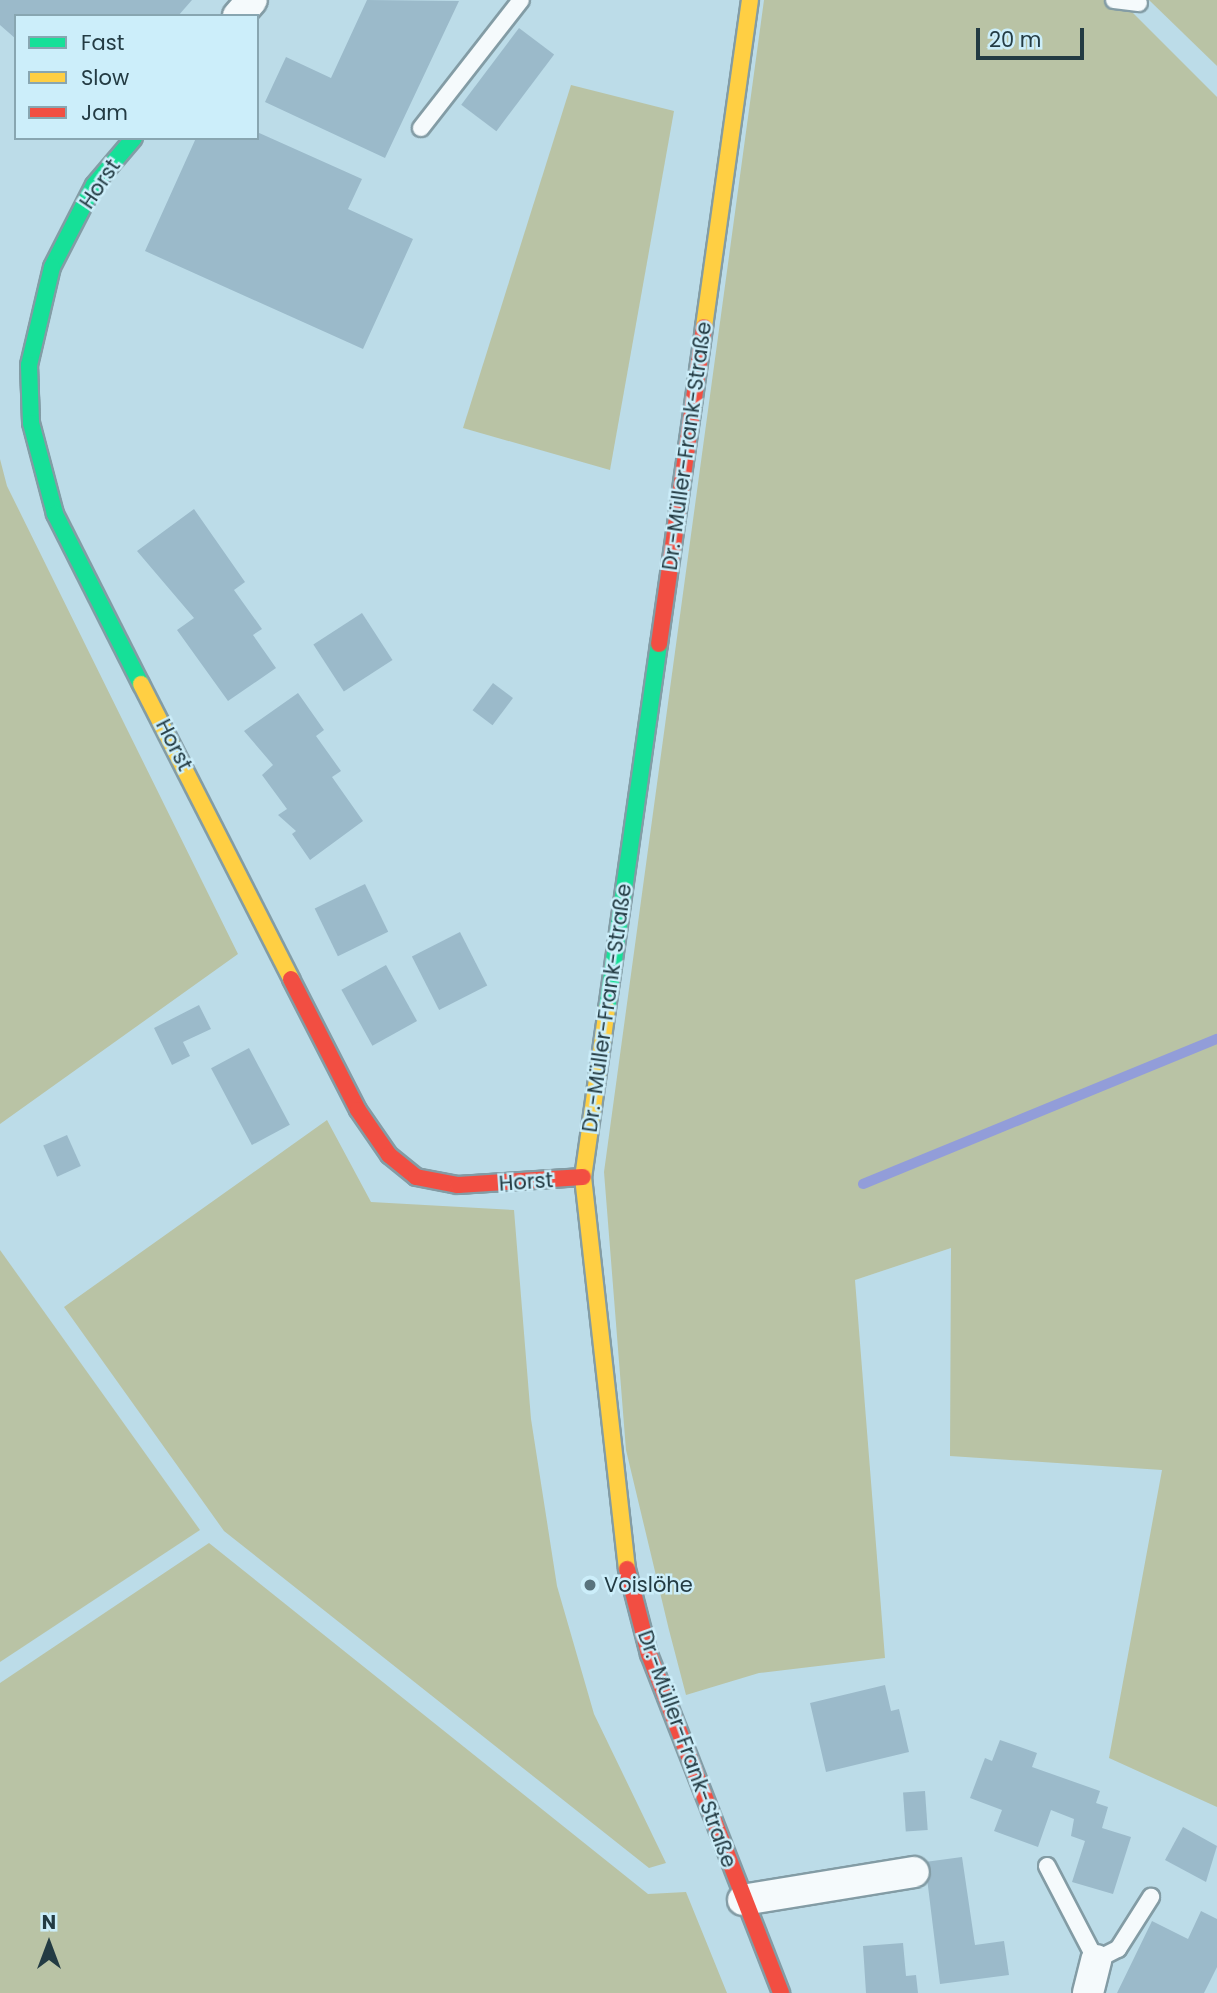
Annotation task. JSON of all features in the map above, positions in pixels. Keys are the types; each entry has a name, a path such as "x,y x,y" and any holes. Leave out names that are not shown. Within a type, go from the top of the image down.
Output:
{"main road":[{"name":"Dr.-Müller-Frank-Straße","path":"750,0 583,1177 619,1539 649,1654 781,1993"},
{"name":"Horst","path":"132,140 94,185 52,267 29,365 31,422 55,514 358,1110 389,1155 416,1177 458,1185 583,1177"}],"street":[{"path":"241,14 252,0"},
{"path":"743,1900 914,1872"},
{"path":"1088,1993 1096,1960"}],"lane":[{"path":"421,128 520,0"},
{"path":"1114,0 1139,3"},
{"path":"1047,1866 1096,1960 1118,1949 1151,1897"}],"green space":[{"path":"764,0 1120,0 1217,97 1217,1807 1109,1758 1162,1470 950,1456 951,1248 855,1280 885,1658 759,1673 686,1695 669,1630 626,1450 604,1172"},
{"path":"1149,0 1217,0 1217,66"},
{"path":"571,85 674,111 610,470 463,428"},
{"path":"0,459 7,486 238,954 0,1124"},
{"path":"327,1120 371,1202 514,1210 531,1419 557,1586 594,1714 666,1863 649,1868 224,1531 64,1307"},
{"path":"0,1250 200,1530 0,1662"},
{"path":"209,1543 648,1894 686,1892 727,1993 0,1993 0,1683"}],"building":[{"path":"0,0 192,0 180,14 14,14 14,37 0,25"},
{"path":"367,0 459,1 385,158 265,102 286,57 331,78"},
{"path":"519,28 554,54 496,131 461,105"},
{"path":"259,133 362,179 348,209 413,239 363,349 145,251 195,140 259,140"},
{"path":"194,509 245,582 234,590 262,629 253,635 276,668 228,701 177,630 194,618 137,551"},
{"path":"362,613 392,660 344,692 313,645"},
{"path":"493,683 513,698 493,725 473,710"},
{"path":"298,693 324,730 316,736 341,771 332,777 363,821 310,860 292,834 296,831 278,815 287,809 262,775 273,765 244,731"},
{"path":"365,884 388,932 338,956 315,909"},
{"path":"460,932 487,985 439,1010 412,957"},
{"path":"386,965 417,1021 372,1046 341,990"},
{"path":"199,1005 211,1029 183,1042 190,1056 172,1065 154,1028"},
{"path":"249,1048 290,1125 252,1145 211,1068"},
{"path":"67,1135 81,1166 57,1177 43,1146"},
{"path":"885,1685 891,1711 899,1709 909,1752 826,1772 810,1703"},
{"path":"1000,1740 1037,1753 1032,1767 1100,1791 1096,1803 1108,1807 1102,1828 1131,1837 1113,1894 1072,1882 1085,1841 1071,1836 1074,1819 1051,1810 1038,1847 994,1831 1002,1810 970,1798 985,1758 992,1761"},
{"path":"925,1791 928,1830 906,1831 903,1793"},
{"path":"1183,1827 1217,1846 1206,1882 1165,1860"},
{"path":"962,1857 975,1945 1004,1941 1009,1975 940,1984 925,1862"},
{"path":"1201,1911 1217,1919 1217,1967 1204,1993 1117,1993 1152,1921 1188,1939"},
{"path":"903,1943 906,1976 916,1975 918,1993 866,1993 863,1946"}],"waterway":[{"path":"863,1184 1217,1039"}],"traffic: fast":[{"path":"132,140 94,185 52,267 29,365 31,423 55,514 141,684"},
{"path":"607,1009 659,644"}],"traffic: slow":[{"path":"704,327 750,0"},
{"path":"141,684 291,979"},
{"path":"607,1009 583,1177 627,1569"}],"traffic: jam":[{"path":"659,644 704,327"},
{"path":"291,979 358,1110 389,1155 416,1177 458,1185 583,1177"},
{"path":"627,1569 649,1654 781,1993"}],"place":[{"name":"Voislöhe","path":"590,1585"}]}
